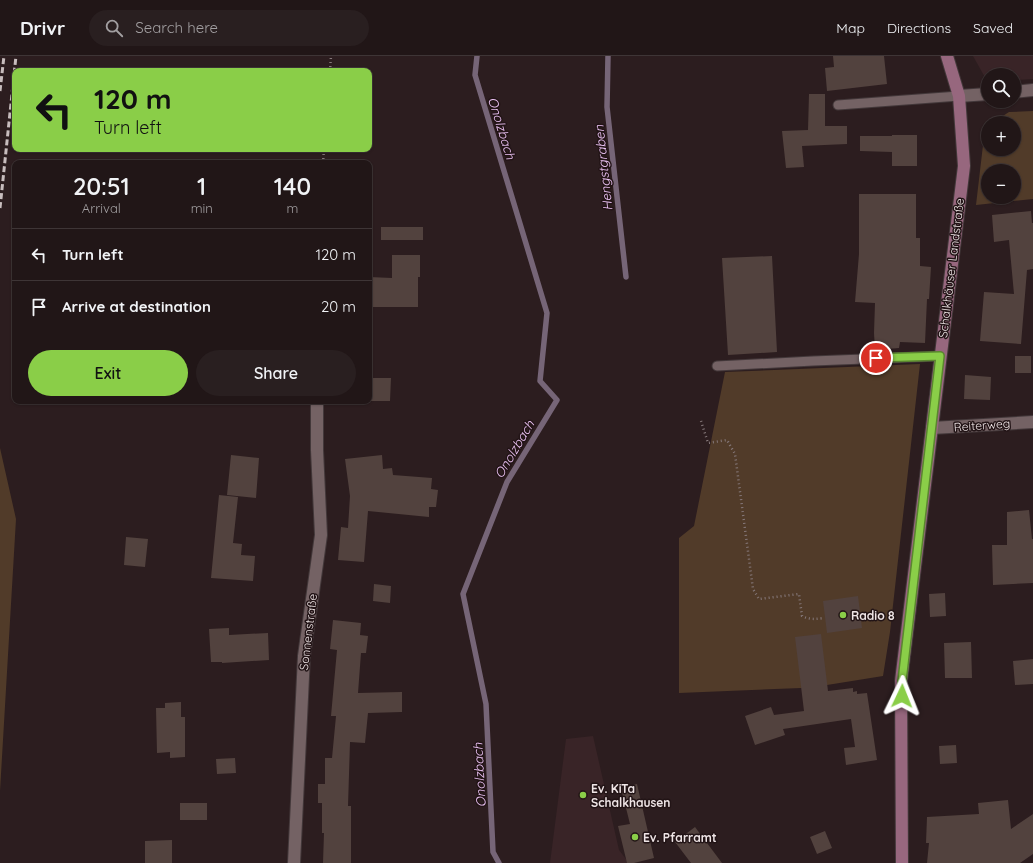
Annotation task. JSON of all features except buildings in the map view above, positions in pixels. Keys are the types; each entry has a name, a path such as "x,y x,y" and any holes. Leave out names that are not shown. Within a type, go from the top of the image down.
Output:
{"main road":[{"name":"Schalkhäuser Landstraße","path":"902,863 902,681 964,166 960,96 947,56"}],"street":[{"path":"1021,91 1033,90"},
{"path":"960,96 981,94"},
{"name":"Sonnenstraße","path":"294,863 304,656 321,535 317,450 317,404"},
{"name":"Reiterweg","path":"932,428 1033,422"}],"lane":[{"path":"838,105 960,96"},
{"path":"718,366 940,356"}],"path":[{"path":"330,68 331,56"},
{"path":"701,421 708,443 727,440 735,454 753,589 759,599 799,594 802,616 807,619 824,618"}],"shaded area":[{"path":"973,56 1033,56 1033,79 1021,80 1021,68 981,68 981,70"},
{"path":"1033,111 1033,199 1021,200 1021,164 981,164 981,204 986,204 976,205 982,156 1021,156 1021,116 1003,116 1009,112"},
{"path":"920,364 890,632 883,676 801,688 679,693 679,538 694,526 725,372"},
{"path":"0,448 16,519 0,791"},
{"name":"Ev. KiTa Schalkhausen","path":"593,736 619,850 629,863 550,863 566,739"}],"waterway":[{"name":"Onolzbach","path":"477,56 475,75 547,313 540,381 557,400 507,482 463,594 486,704 493,852 499,863"},
{"name":"Hengstgraben","path":"608,56 607,107 626,277"}],"railway":[{"path":"0,91 4,56"},
{"path":"15,68 16,56"},
{"path":"0,208 12,94"}],"place":[{"name":"Radio 8","path":"843,615"},
{"name":"Ev. KiTa Schalkhausen","path":"583,795"},
{"name":"Ev. Pfarramt","path":"635,837"}],"route":[{"path":"876,358 940,356 902,681 902,696"}]}
